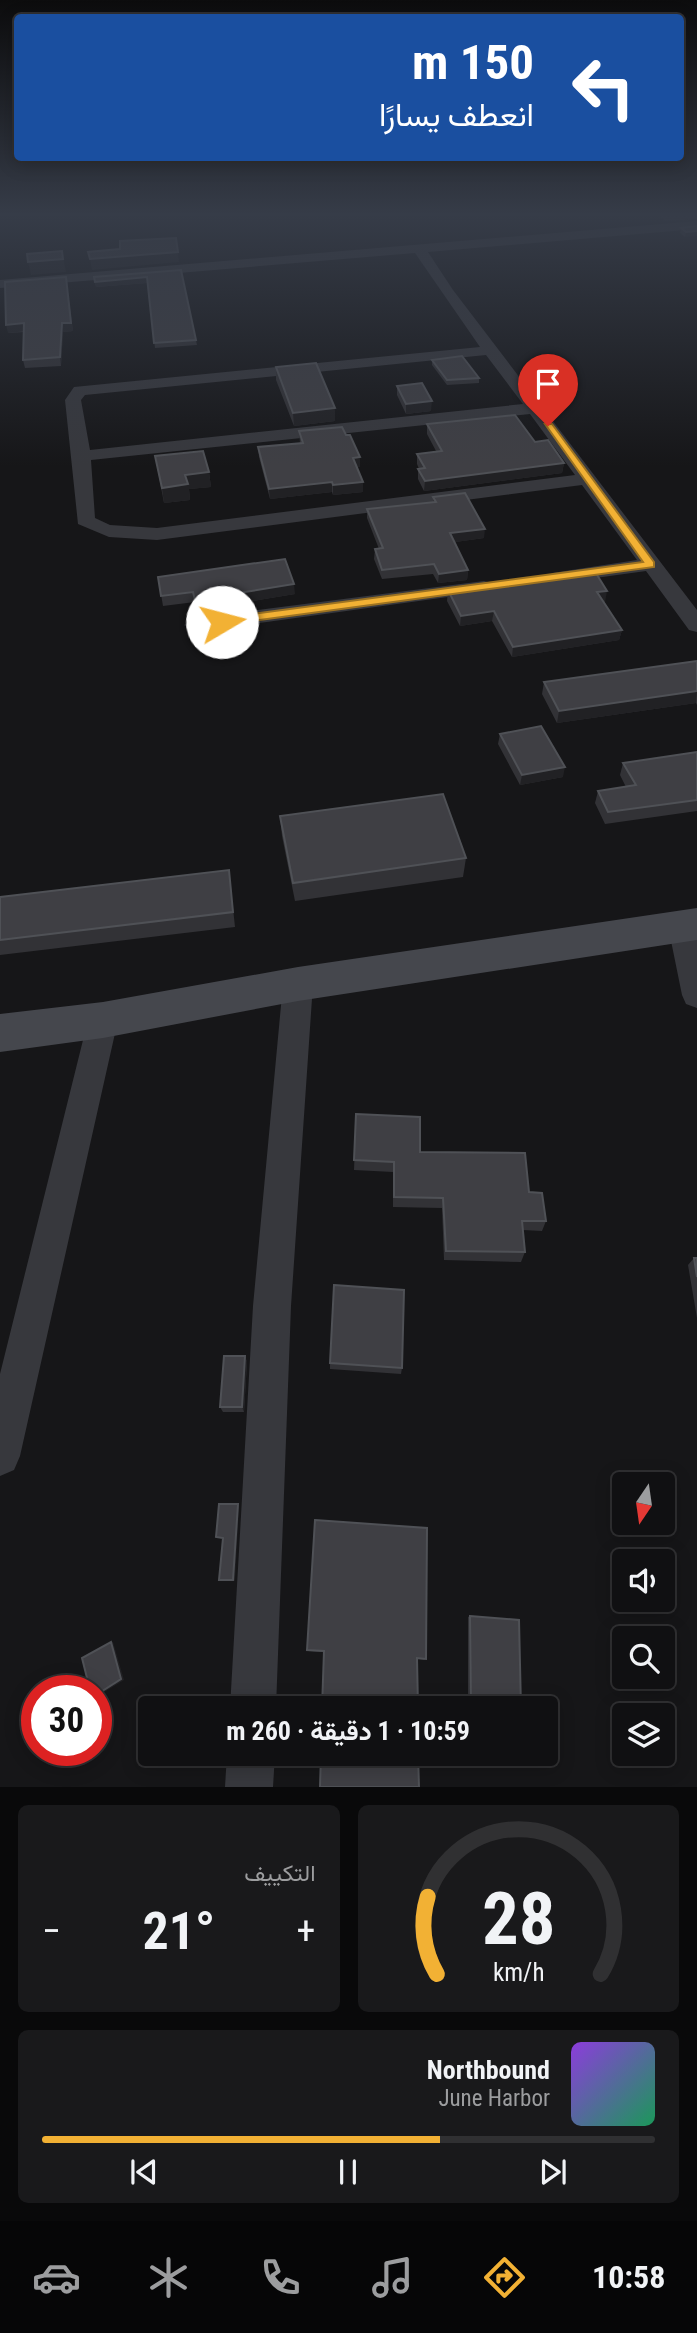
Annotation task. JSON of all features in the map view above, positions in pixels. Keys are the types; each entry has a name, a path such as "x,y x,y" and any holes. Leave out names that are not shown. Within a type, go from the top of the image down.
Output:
{"street":[{"path":"453,299 697,625"},
{"path":"492,350 80,391 73,400 82,456 85,520 104,530 157,534 587,479"},
{"path":"82,456 536,408"},
{"path":"540,579 650,564"},
{"path":"195,625 499,584"},
{"path":"0,1033 103,1020 298,984 689,925 697,995"},
{"path":"254,1696 272,1306 298,984"},
{"path":"0,1456 103,1020"},
{"path":"250,1787 251,1766"}],"building":[{"path":"5,299 68,299 71,323 62,323 60,357 23,360 24,323 6,325"},
{"path":"149,299 187,299 196,340 154,343"},
{"path":"462,356 479,378 447,380 432,360"},
{"path":"316,363 335,408 293,413 276,367"},
{"path":"422,383 432,401 406,404 397,386"},
{"path":"515,415 535,442 548,440 564,463 425,481 418,469 425,468 417,454 442,451 427,424"},
{"path":"342,427 346,435 350,435 360,457 353,458 363,482 333,485 332,482 269,489 258,447 303,443 299,431"},
{"path":"203,451 209,472 185,475 188,484 162,488 155,456"},
{"path":"465,493 485,529 450,533 468,570 439,574 434,564 382,570 375,549 383,548 367,509 436,502 433,497"},
{"path":"285,559 294,584 195,600 193,592 161,596 158,577"},
{"path":"594,570 607,591 597,592 622,630 513,647 494,611 461,616 448,590"},
{"path":"697,661 697,691 559,711 544,682"},
{"path":"541,726 565,767 522,775 500,734"},
{"path":"697,752 697,800 608,812 598,791 636,785 623,763"},
{"path":"443,794 466,858 293,883 280,816"},
{"path":"229,870 233,912 0,940 0,897"},
{"path":"356,1114 420,1117 420,1152 525,1153 529,1192 542,1193 546,1221 522,1221 525,1252 446,1251 443,1198 394,1197 394,1162 354,1160"},
{"path":"334,1285 404,1290 402,1368 330,1363"},
{"path":"224,1356 245,1356 242,1407 220,1407"},
{"path":"219,1504 238,1504 233,1580 219,1580 223,1538 216,1537"},
{"path":"315,1520 427,1528 426,1659 417,1658 418,1696 322,1696 324,1651 307,1650"},
{"path":"470,1616 519,1620 521,1696 471,1696"},
{"path":"111,1642 121,1679 112,1685 112,1675 86,1675 82,1658"},
{"path":"321,1766 418,1766 419,1787 320,1787"}],"route":[{"path":"222,622 650,564 548,426"}]}
